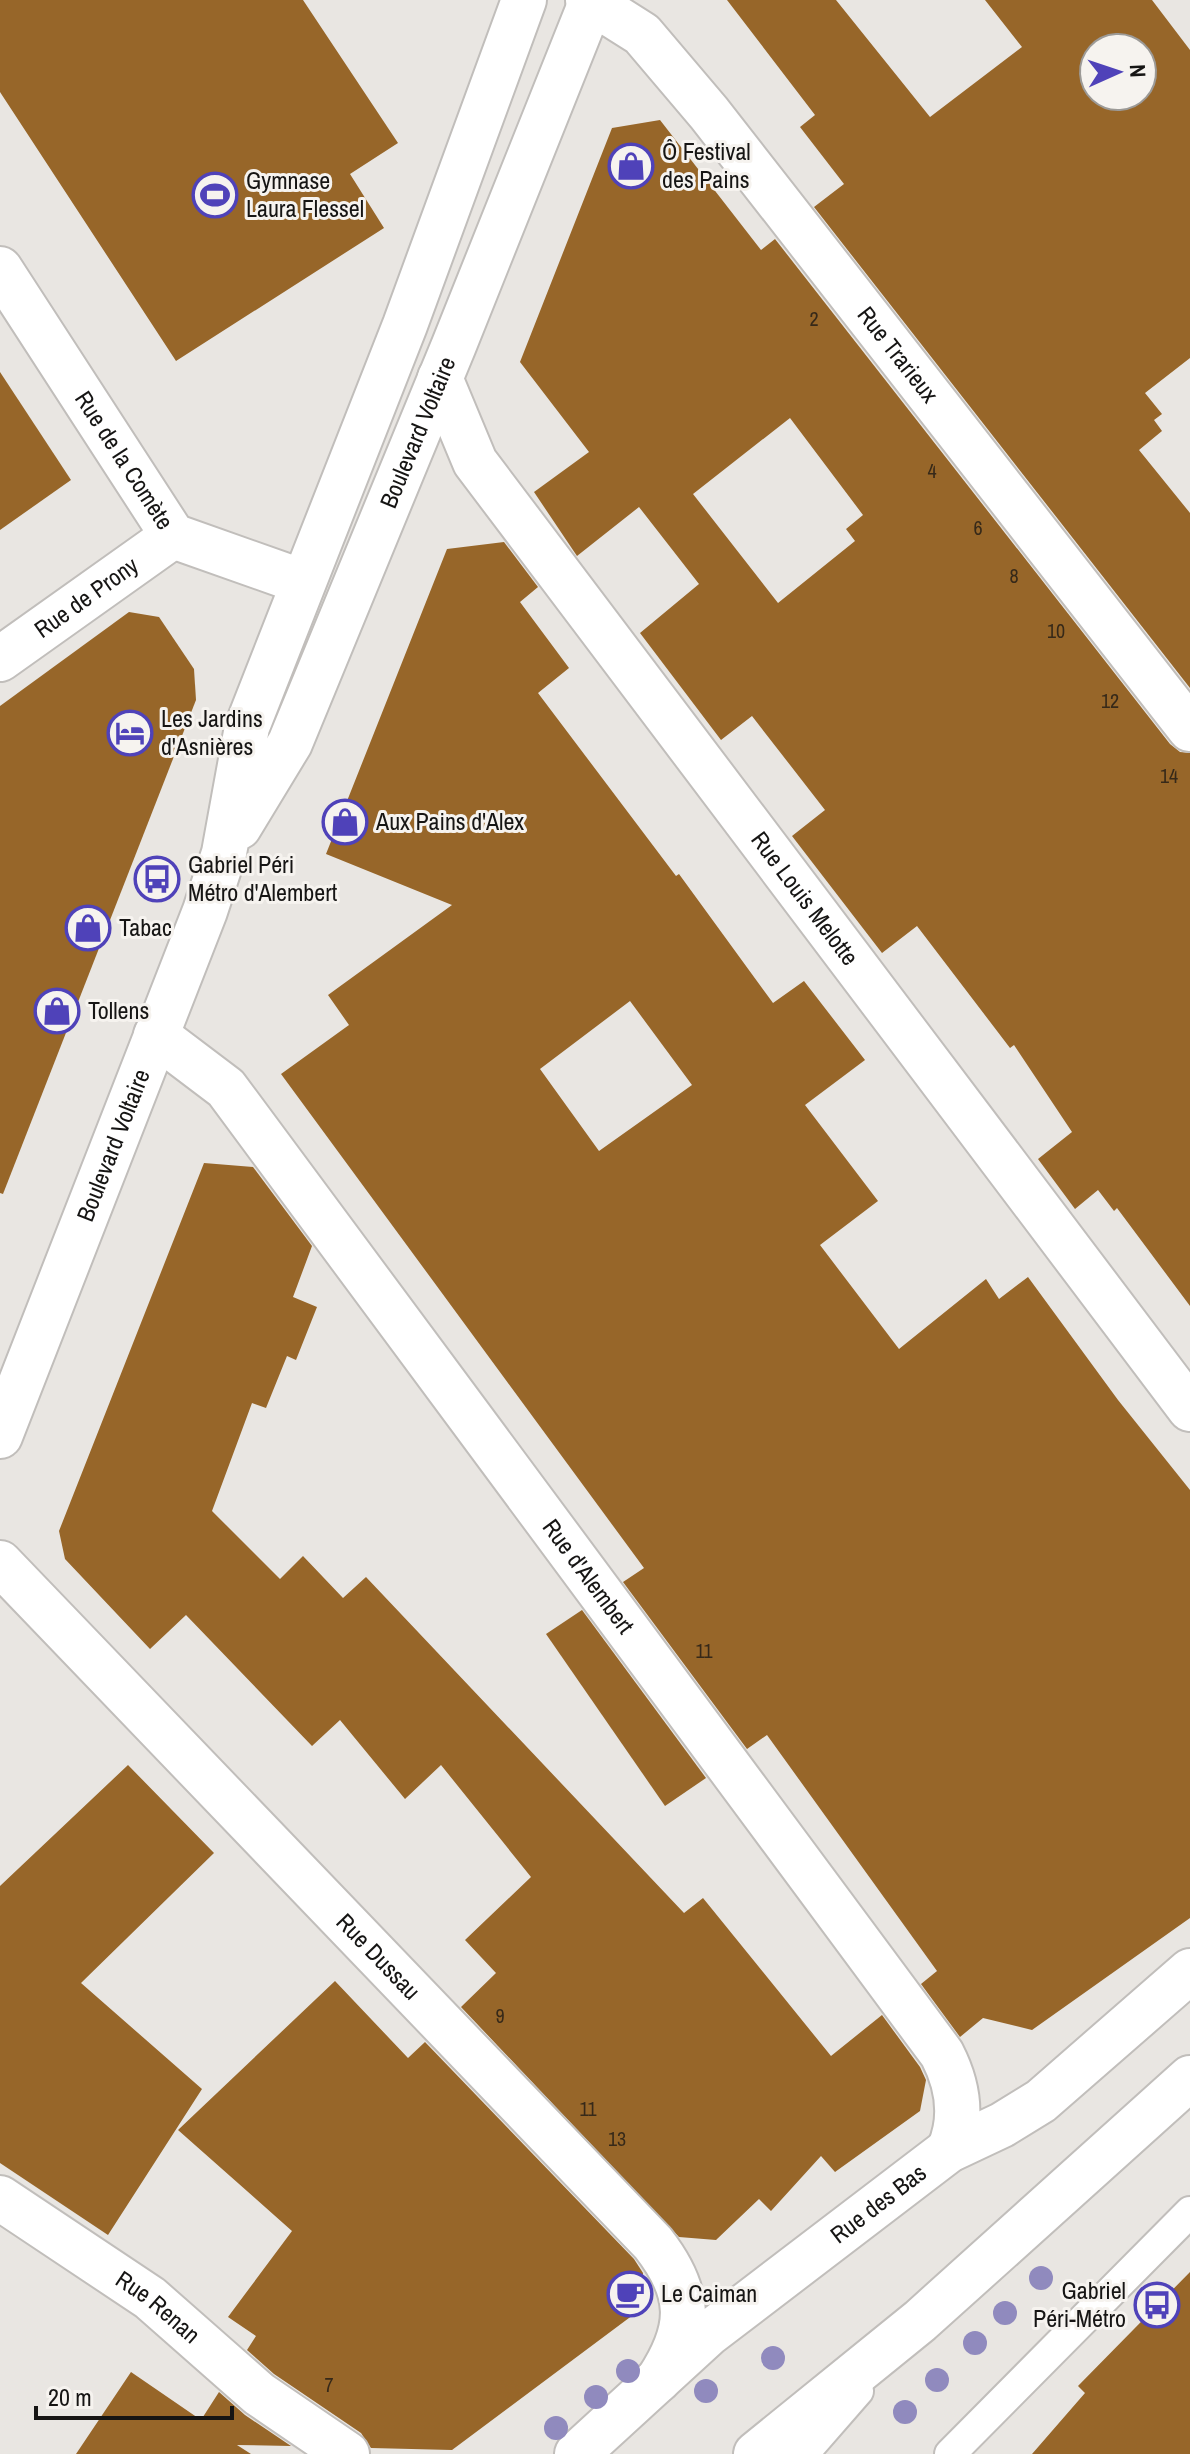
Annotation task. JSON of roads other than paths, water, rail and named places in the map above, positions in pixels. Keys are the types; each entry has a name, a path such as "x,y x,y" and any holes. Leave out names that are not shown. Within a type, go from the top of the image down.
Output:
{"street":[{"name":"Boulevard Voltaire","path":"0,1436 205,911 224,853 247,727 410,311 524,0"},
{"name":"Boulevard Voltaire","path":"224,853 290,743 440,378 590,0"},
{"name":"Rue Trarieux","path":"590,0 642,34 709,113 1190,729"},
{"name":"Rue de la Comète","path":"0,269 173,536 303,582"},
{"name":"Rue Louis Melotte","path":"440,378 475,462 1190,1409"},
{"name":"Rue de Prony","path":"0,659 173,536"},
{"name":"Rue d'Alembert","path":"156,1035 226,1088 942,2054 951,2070 958,2108 958,2124 949,2150"},
{"name":"Rue Dussau","path":"0,1563 653,2243 675,2276 683,2323 676,2352 658,2380"},
{"name":"Rue des Bas","path":"577,2454 708,2334 949,2150 1002,2125 1041,2101 1190,1971"},
{"path":"756,2454 920,2321 1190,2078"},
{"name":"Rue Renan","path":"0,2198 150,2298 259,2394 347,2454"}],"lane":[{"path":"950,2454 1190,2212"},
{"path":"803,2454 920,2321"}],"place":[{"name":"Ô Festival des Pains","path":"631,166"},
{"name":"Gymnase Laura Flessel","path":"215,195"},
{"name":"Les Jardins d'Asnières","path":"130,733"},
{"name":"Aux Pains d'Alex","path":"345,822"},
{"name":"Gabriel Péri Métro d'Alembert","path":"157,879"},
{"name":"Tabac","path":"88,928"},
{"name":"Tollens","path":"57,1011"},
{"name":"Le Caiman","path":"630,2294"},
{"name":"Gabriel Péri-Métro","path":"1157,2305"}]}
